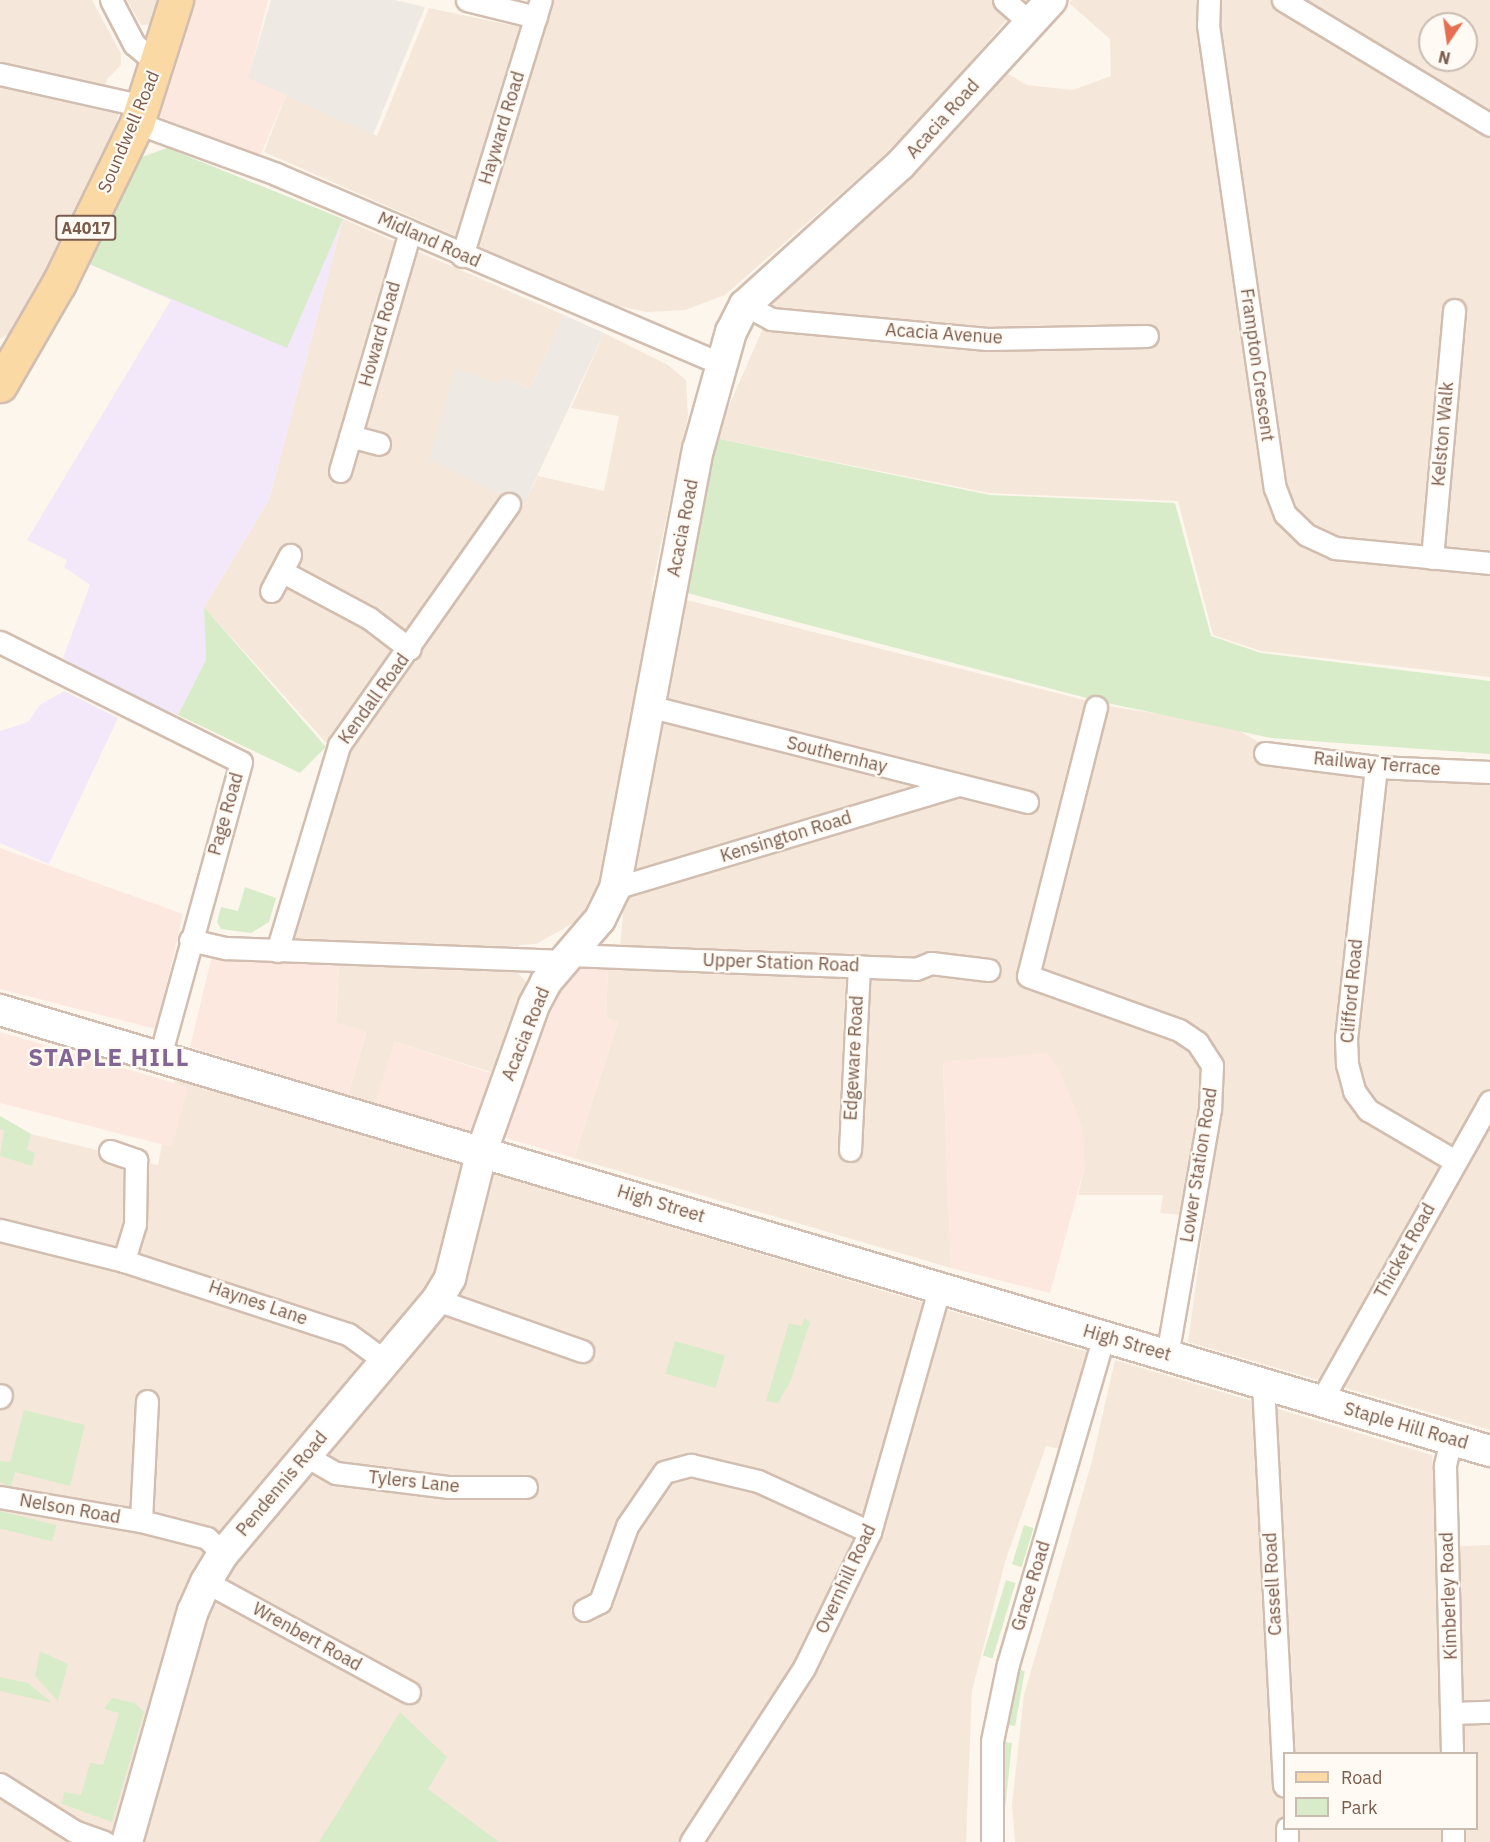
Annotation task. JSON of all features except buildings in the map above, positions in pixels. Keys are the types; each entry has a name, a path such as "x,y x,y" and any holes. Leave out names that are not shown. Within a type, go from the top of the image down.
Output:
{"main road":[{"name":"Soundwell Road","path":"0,386 59,283 140,115 158,64 176,0"}],"street":[{"path":"111,0 134,44 158,64"},
{"path":"467,0 539,8"},
{"path":"1004,0 1030,23"},
{"name":"Acacia Road","path":"482,1151 534,1005 546,982 600,919 615,888 648,706 719,363 745,305 900,165 1051,0"},
{"name":"Frampton Crescent","path":"1209,0 1208,25 1275,488 1285,514 1307,535 1335,548 1490,563"},
{"path":"1283,0 1490,125"},
{"name":"Hayward Road","path":"462,255 539,8"},
{"name":"Midland Road","path":"0,74 140,115 462,255 719,363"},
{"name":"Howard Road","path":"340,471 410,232"},
{"name":"Acacia Avenue","path":"745,305 771,319 987,339 1147,336"},
{"name":"Kelston Walk","path":"1432,558 1454,310"},
{"path":"350,436 380,444"},
{"name":"Kendall Road","path":"277,951 339,745 410,649 509,504"},
{"path":"271,591 287,564 369,618 410,649"},
{"name":"Page Road","path":"0,642 241,762 190,940 160,1057"},
{"name":"Southernhay","path":"648,706 1027,802"},
{"name":"Lower Station Road","path":"1096,707 1028,976 1179,1030 1197,1042 1212,1065 1210,1110 1167,1355"},
{"name":"Railway Terrace","path":"1265,753 1376,767 1490,772"},
{"name":"Clifford Road","path":"1376,767 1346,1037 1347,1064 1354,1091 1368,1110 1455,1161"},
{"name":"Kensington Road","path":"615,888 957,786"},
{"name":"Upper Station Road","path":"190,940 226,948 277,951 916,969 931,963 989,970"},
{"name":"Edgeware Road","path":"849,1150 859,966"},
{"name":"High Street","path":"0,1010 1321,1401"},
{"name":"Thicket Road","path":"1321,1401 1490,1101"},
{"path":"110,1151 136,1160 135,1224 124,1261"},
{"name":"Pendennis Road","path":"127,1842 193,1611 206,1582 223,1554 437,1300 459,1251 482,1151"},
{"name":"Haynes Lane","path":"0,1230 124,1261 348,1334 385,1360"},
{"name":"Overnhill Road","path":"691,1842 804,1668 870,1532 940,1287"},
{"path":"437,1300 582,1351"},
{"name":"Grace Road","path":"992,1842 993,1741 1008,1664 1104,1336"},
{"name":"Cassell Road","path":"1263,1384 1283,1766"},
{"name":"Nelson Road","path":"141,1521 147,1401"},
{"name":"Staple Hill Road","path":"1321,1401 1490,1451"},
{"name":"Kimberley Road","path":"1451,1439 1445,1466 1452,1752"},
{"name":"Tylers Lane","path":"306,1456 336,1473 449,1487 526,1487"},
{"path":"584,1610 600,1602 627,1526 664,1472 691,1465 758,1481 870,1532"},
{"name":"Nelson Road","path":"0,1497 141,1521 207,1538 223,1554"},
{"name":"Wrenbert Road","path":"206,1582 408,1692"},
{"path":"1452,1713 1490,1712"},
{"path":"0,1784 74,1831 104,1842"}],"shaded area":[{"path":"0,0 92,0 121,54 121,65 107,79 99,108 119,112 113,141 14,331 0,339"},
{"path":"127,0 159,0 153,24 141,25"},
{"path":"192,0 268,0 249,77 286,95 260,156 155,115"},
{"path":"271,0 395,0 425,7 373,135 248,78"},
{"path":"554,0 1023,0 944,94 880,159 725,295 685,310 647,312 613,305 264,152 286,95 377,136 429,8 544,32"},
{"path":"1072,0 1490,0 1490,677 1261,651 1213,635 1178,501 989,493 715,438 778,294 1008,74 1027,85 1073,90 1111,76 1110,39 1069,3"},
{"path":"167,148 343,219 269,500 204,607 206,660 178,715 130,696 63,658 90,585 64,567 67,560 27,540 171,300 82,261"},
{"path":"343,219 564,315 530,389 504,377 430,459 523,505 538,476 604,491 619,416 571,408 604,333 668,365 686,380 688,416 651,591 1108,706 1230,725 1262,744 1490,782 1490,1430 1188,1342 1205,1217 1160,1213 1163,1195 1078,1195 1085,1166 943,1062 951,1268 574,1158 618,1022 606,1018 608,965 620,948 624,900 598,888 586,916 536,944 519,945 517,972 529,985 497,1074 395,1042 376,1104 348,1095 366,1033 336,1023 339,961 287,946 347,766 204,607 269,500"},
{"path":"564,315 604,333 523,506 429,459 456,368 497,384 504,377 530,389"},
{"path":"64,691 118,718 49,864 0,843 0,731 28,722 40,705"},
{"path":"0,848 183,914 156,1029 0,989"},
{"path":"212,956 339,960 336,1022 366,1032 348,1095 190,1047"},
{"path":"583,964 608,965 606,1017 618,1022 574,1158 499,1136 542,1006 571,971"},
{"path":"0,1032 188,1087 172,1147 0,1103"},
{"path":"395,1042 497,1075 477,1137 375,1104"},
{"path":"1047,1053 1061,1073 1082,1126 1085,1166 1050,1293 951,1268 943,1062"},
{"path":"175,1079 1088,1352 1060,1449 1046,1446 1005,1562 972,1691 966,1842 0,1842 0,1116 31,1134 158,1165"},
{"path":"1115,1360 1432,1455 1440,1547 1490,1545 1490,1842 1015,1842 1012,1805 1024,1695 1092,1461"}],"green space":[{"path":"167,148 343,219 287,348 82,261 133,160"},
{"path":"715,438 990,495 1175,503 1211,636 1261,653 1490,681 1490,754 1271,738 1098,701 683,592"},
{"path":"204,607 326,747 300,773 178,715 206,660"},
{"path":"245,887 276,898 269,922 251,933 221,929 217,922 221,907 238,911"},
{"path":"0,1116 31,1134 27,1150 35,1153 32,1166 0,1156 4,1130 0,1129"},
{"path":"804,1318 810,1322 791,1380 778,1403 766,1401 789,1323 802,1326"},
{"path":"675,1341 725,1355 716,1388 666,1374"},
{"path":"24,1410 85,1425 70,1486 15,1472 11,1487 0,1482 0,1461 10,1462"},
{"path":"0,1511 56,1525 52,1542 0,1529"},
{"path":"1024,1525 1034,1528 1022,1567 1012,1564"},
{"path":"1006,1580 1016,1583 992,1658 983,1656"},
{"path":"40,1651 68,1664 58,1701 35,1676"},
{"path":"1014,1669 1025,1671 1015,1726 1004,1724"},
{"path":"0,1677 28,1683 52,1703 0,1691"},
{"path":"112,1698 135,1703 144,1712 112,1822 62,1804 64,1792 81,1795 90,1763 103,1765 119,1713 104,1709"},
{"path":"400,1712 447,1757 428,1789 499,1842 319,1842"},
{"path":"1002,1742 1012,1743 1005,1806 995,1805"}],"district":[{"name":"STAPLE HILL","path":"109,1058"}]}
